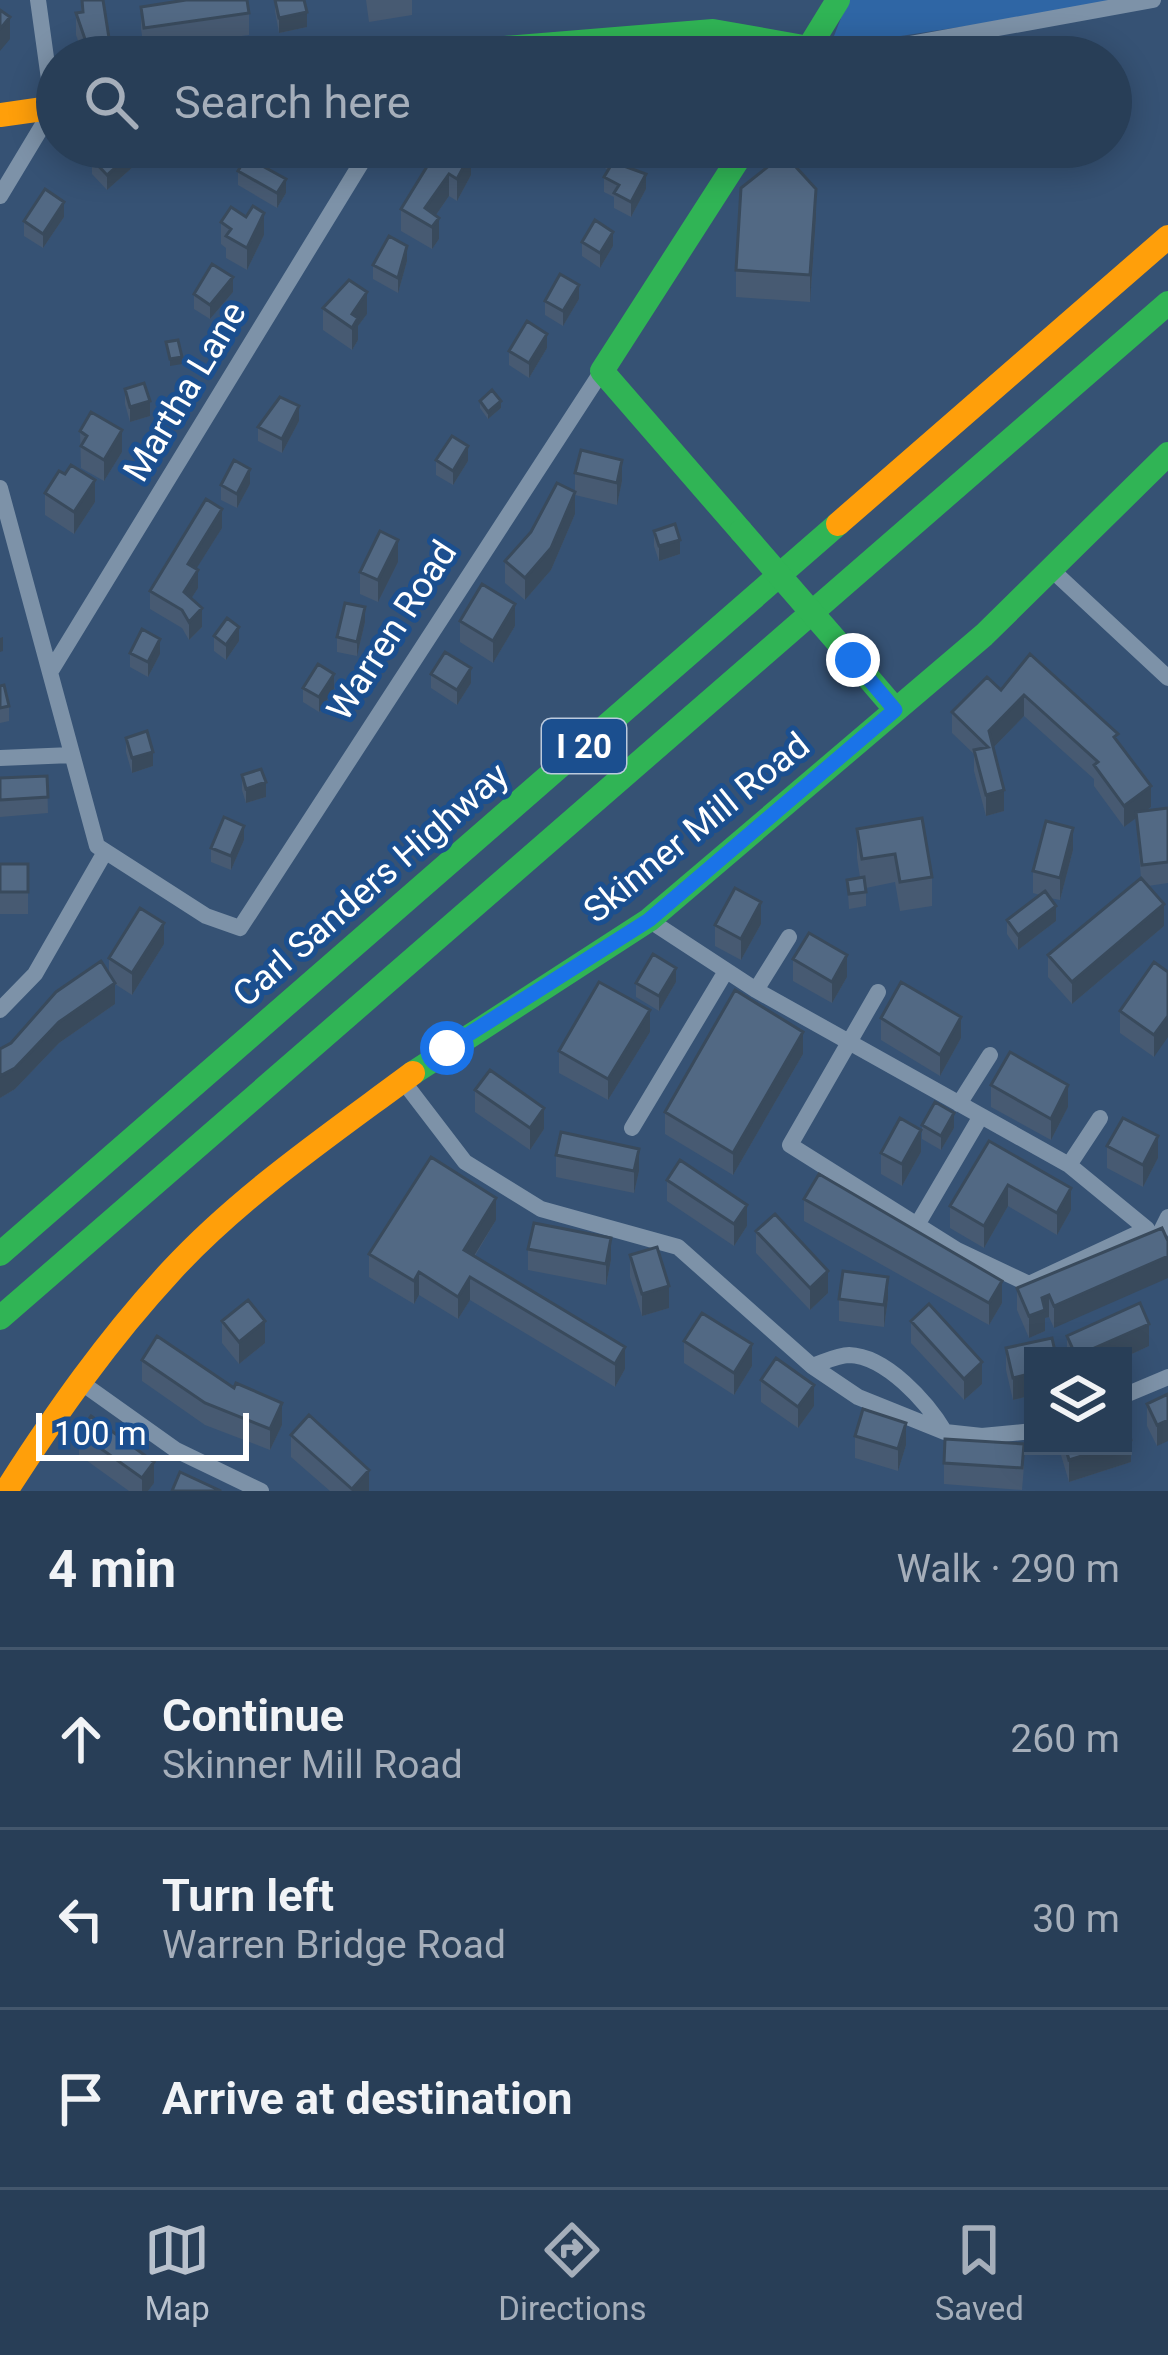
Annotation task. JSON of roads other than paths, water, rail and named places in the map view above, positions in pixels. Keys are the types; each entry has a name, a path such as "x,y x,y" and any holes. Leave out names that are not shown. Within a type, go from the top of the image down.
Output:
{"main road":[{"path":"816,36 838,0"},
{"path":"651,36 713,31 735,36"},
{"path":"0,115 36,110"},
{"name":"Warren Road","path":"602,371 732,168"},
{"name":"Carl Sanders Highway","path":"0,1253 1168,238"},
{"name":"I 20","path":"0,1318 1168,303"},
{"path":"602,371 895,710"},
{"name":"Skinner Mill Road","path":"11,1489 79,1381 173,1268 309,1151 404,1081 649,920 1053,571 1168,454"}],"street":[{"path":"38,0 44,36"},
{"path":"954,36 1153,0"},
{"path":"0,196 36,138"},
{"name":"Martha Lane","path":"52,669 358,168"},
{"name":"Warren Road","path":"106,853 206,916 240,928 602,371"},
{"path":"0,1010 35,974 106,853 97,846 2,499"},
{"path":"1053,571 1168,678"},
{"path":"0,758 72,755"},
{"path":"649,920 756,990 1069,1165 1161,1229"},
{"path":"756,990 789,937"},
{"path":"632,1128 726,971"},
{"path":"878,992 790,1145 917,1226 1029,1284 1161,1229"},
{"path":"959,1104 990,1055"},
{"path":"404,1081 443,1140 465,1162 541,1209 678,1247 812,1366 858,1397 944,1432 982,1436 1024,1432"},
{"path":"917,1226 981,1116"},
{"path":"1069,1165 1100,1118"},
{"path":"812,1366 846,1355 876,1361 935,1415 944,1432"},
{"path":"1132,1392 1168,1377"},
{"path":"79,1381 176,1450 261,1491"}]}
